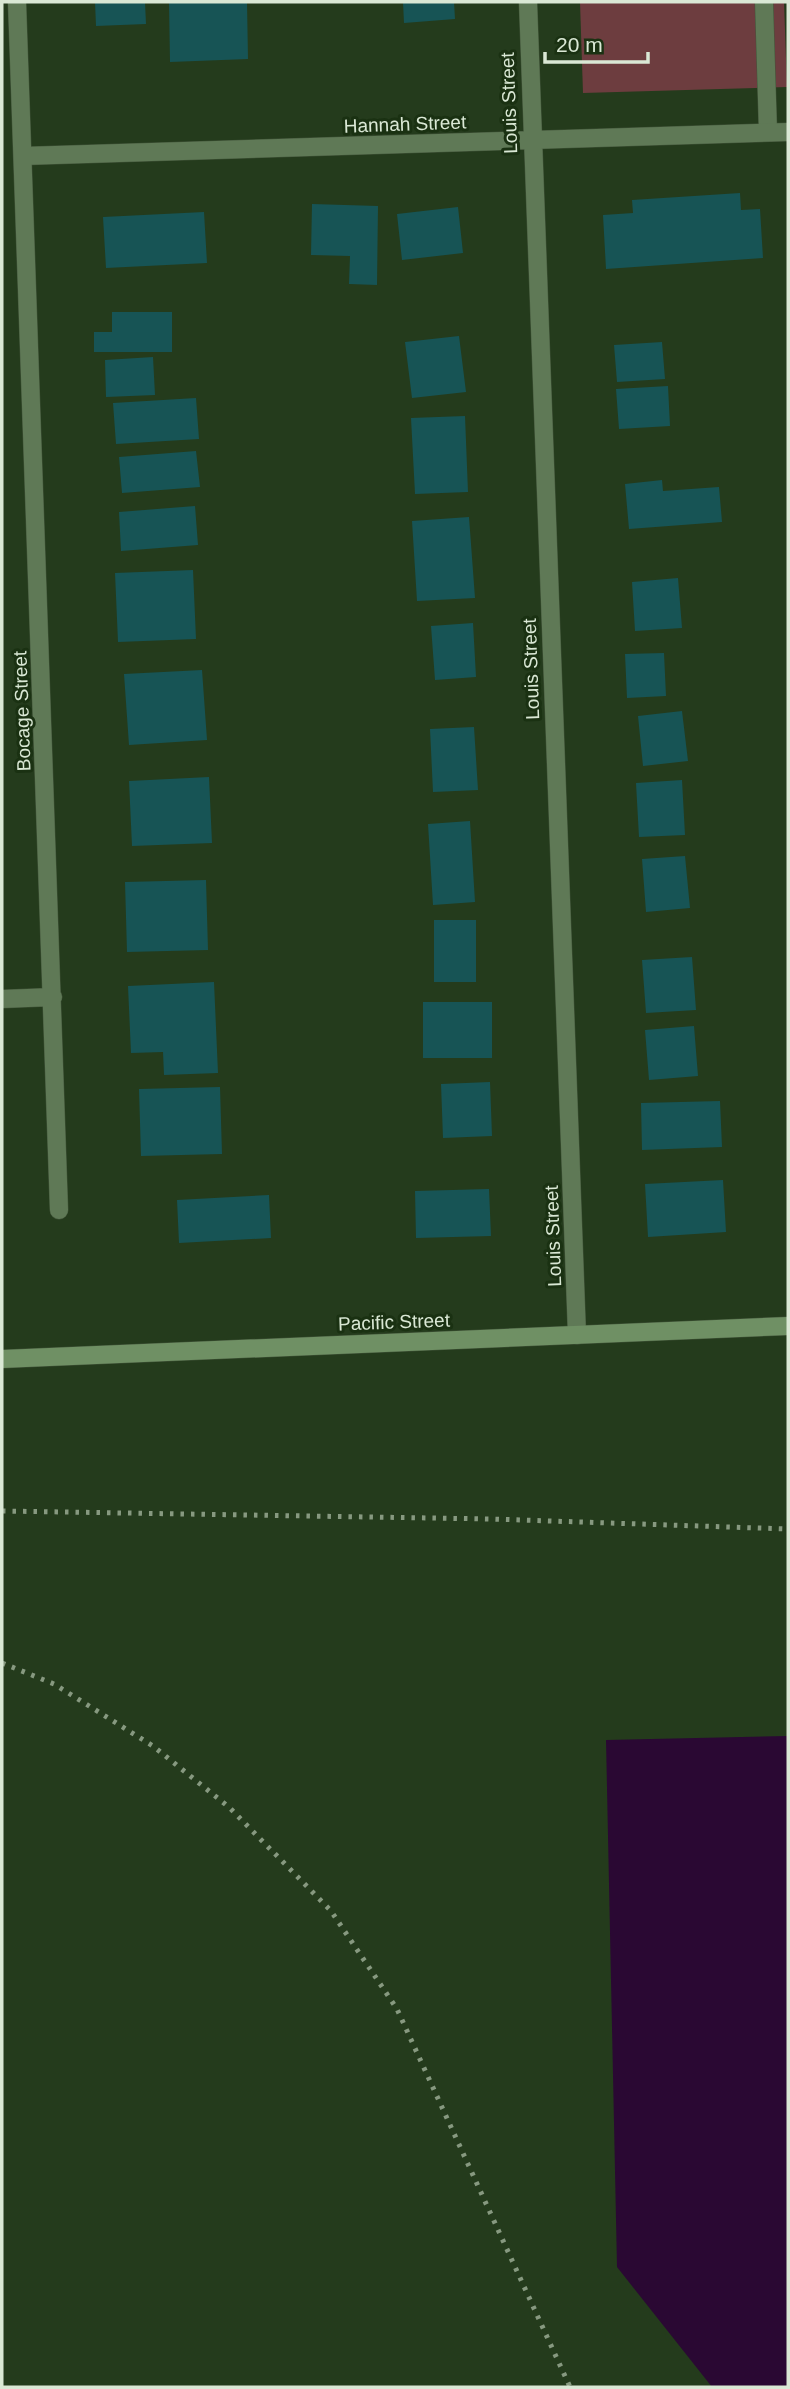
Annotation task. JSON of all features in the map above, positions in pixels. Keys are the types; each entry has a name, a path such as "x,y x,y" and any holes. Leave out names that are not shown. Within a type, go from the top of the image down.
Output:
{"street":[{"name":"Bocage Street","path":"17,2 59,1210"},
{"name":"Louis Street","path":"527,2 578,1335"},
{"path":"764,2 768,132"},
{"name":"Hannah Street","path":"23,156 788,132"},
{"path":"2,999 53,997"},
{"name":"Pacific Street","path":"2,1359 788,1326"}],"shaded area":[{"path":"580,2 784,2 787,87 583,93"},
{"path":"788,1736 788,2387 712,2387 617,2267 606,1740"}],"building":[{"path":"95,2 145,2 146,24 96,26"},
{"path":"169,2 247,2 248,59 170,62"},
{"path":"403,2 454,2 455,19 404,23"},
{"path":"740,193 741,210 760,209 763,258 606,269 603,215 633,213 632,200"},
{"path":"312,204 378,206 377,285 349,284 350,256 311,255"},
{"path":"458,207 463,253 402,260 397,214"},
{"path":"204,212 207,263 106,268 103,217"},
{"path":"112,312 172,312 172,352 94,352 94,332 112,332"},
{"path":"459,336 466,392 412,398 405,342"},
{"path":"662,342 665,379 617,382 614,345"},
{"path":"153,357 155,395 106,397 105,360"},
{"path":"668,386 670,426 619,429 616,389"},
{"path":"196,398 199,439 116,444 113,403"},
{"path":"465,416 468,492 415,494 411,418"},
{"path":"196,451 200,487 122,493 119,457"},
{"path":"662,480 663,491 719,487 722,522 629,529 625,484"},
{"path":"195,506 198,545 121,551 119,512"},
{"path":"469,517 475,598 417,601 412,521"},
{"path":"193,570 196,639 118,642 115,573"},
{"path":"678,578 682,628 635,631 632,582"},
{"path":"473,623 476,677 435,680 431,626"},
{"path":"664,653 666,696 627,698 625,654"},
{"path":"202,670 207,740 129,745 124,674"},
{"path":"682,711 688,761 643,766 638,716"},
{"path":"474,727 478,790 433,792 430,729"},
{"path":"209,777 212,843 132,846 129,781"},
{"path":"682,780 685,835 639,837 636,783"},
{"path":"470,821 475,902 433,905 428,824"},
{"path":"685,856 690,908 646,912 642,859"},
{"path":"206,880 208,950 127,952 125,882"},
{"path":"434,920 476,920 476,982 434,982"},
{"path":"692,957 696,1010 646,1013 642,960"},
{"path":"214,982 218,1073 164,1075 163,1052 131,1053 128,986"},
{"path":"423,1002 492,1002 492,1058 423,1058"},
{"path":"694,1026 698,1076 649,1080 645,1030"},
{"path":"490,1082 492,1136 443,1138 441,1084"},
{"path":"220,1087 222,1154 141,1156 139,1089"},
{"path":"720,1101 722,1147 642,1150 641,1103"},
{"path":"723,1180 726,1232 648,1237 645,1184"},
{"path":"489,1189 491,1236 416,1238 415,1191"},
{"path":"269,1195 271,1238 179,1243 177,1200"}],"railway":[{"path":"2,1511 491,1519 788,1529"},
{"path":"2,1663 54,1684 153,1746 230,1808 331,1911 397,2009 570,2387"}]}
